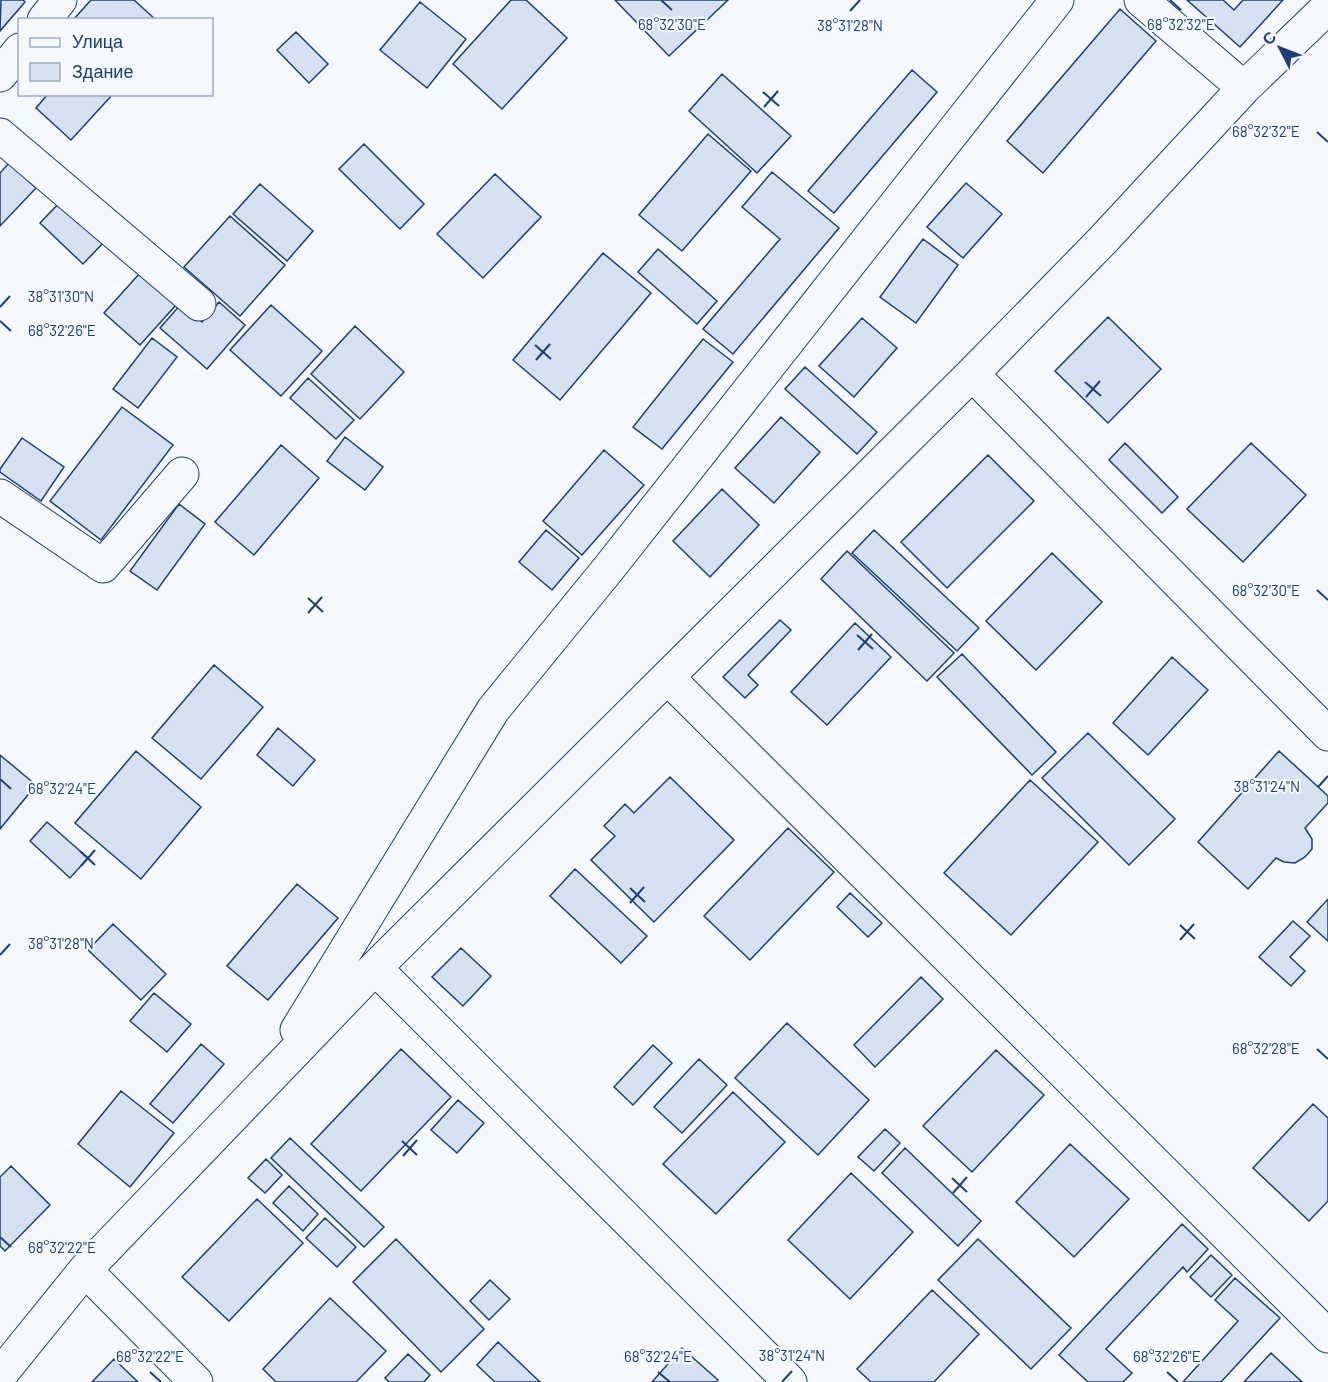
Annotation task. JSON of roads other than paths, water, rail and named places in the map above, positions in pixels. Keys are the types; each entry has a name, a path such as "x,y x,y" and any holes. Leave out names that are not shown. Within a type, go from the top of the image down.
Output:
{"street":[{"path":"46,18 60,0"},
{"path":"262,1087 493,710 609,568 1057,0"},
{"path":"1141,0 1244,88"},
{"path":"0,1375 85,1270 375,968 972,374 1103,240 1244,88 1328,7"},
{"path":"0,75 18,52"},
{"path":"0,135 200,304"},
{"path":"972,374 1328,734"},
{"path":"0,496 103,567 182,474"},
{"path":"668,678 1328,1336"},
{"path":"375,968 790,1382"},
{"path":"85,1270 196,1382"}]}
